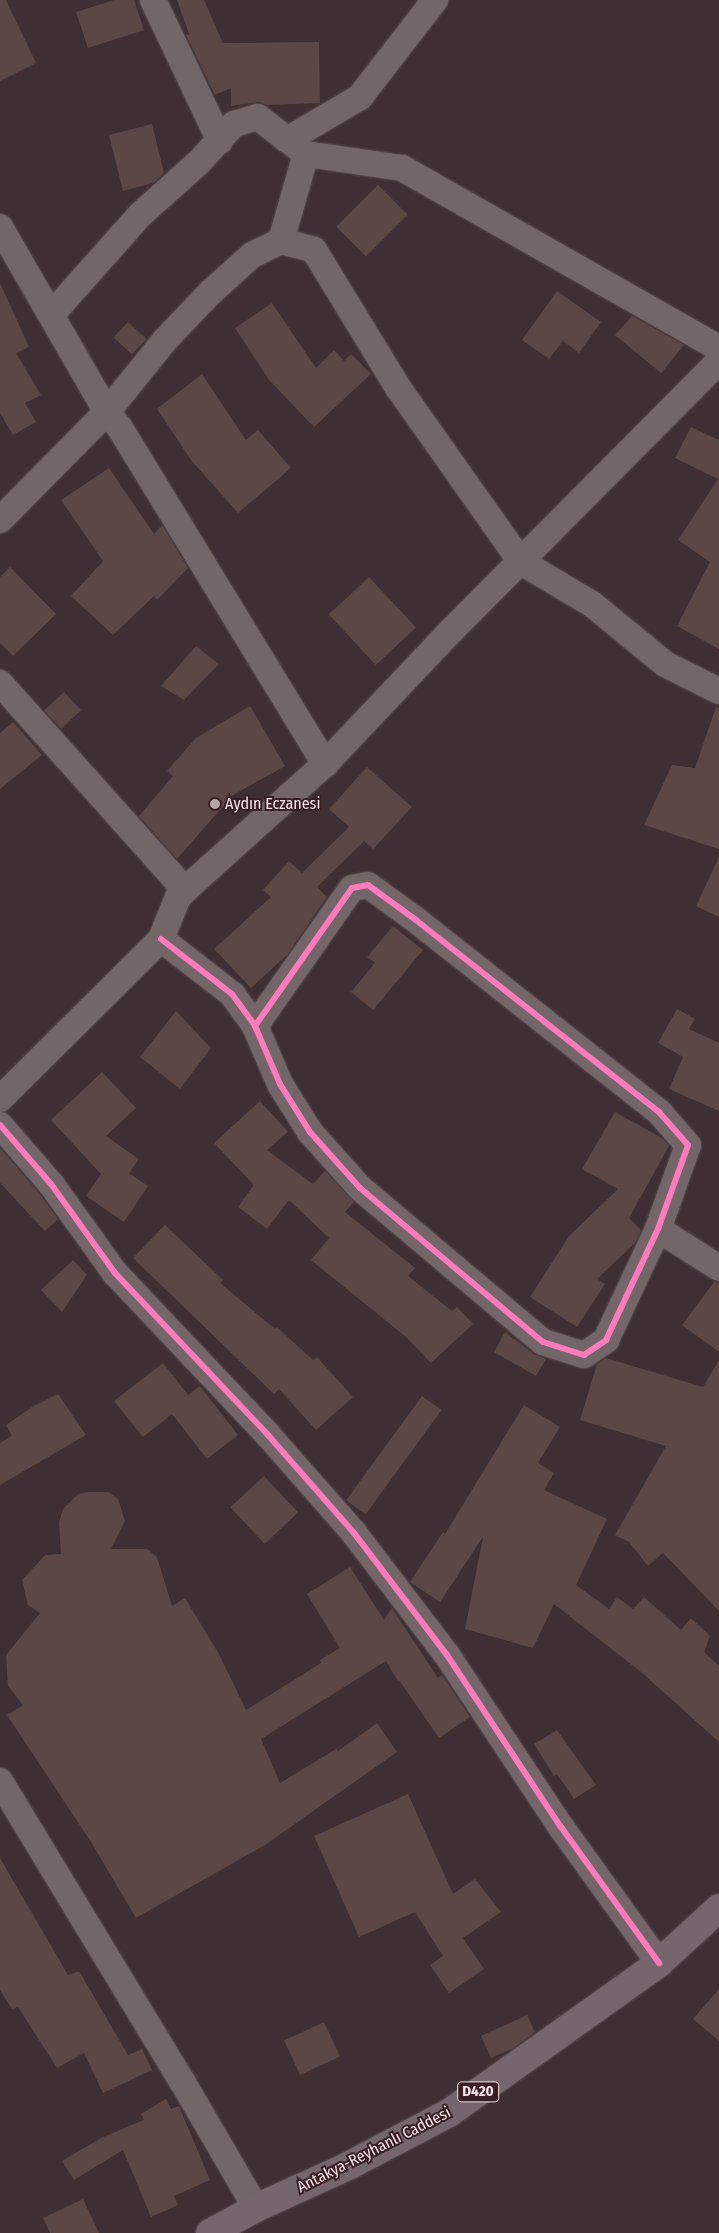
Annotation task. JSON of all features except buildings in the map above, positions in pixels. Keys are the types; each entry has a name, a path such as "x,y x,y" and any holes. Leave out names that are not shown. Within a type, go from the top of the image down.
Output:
{"main road":[{"name":"Antakya-Reyhanlı Caddesi","path":"210,2233 256,2208 348,2166 449,2114 659,1962 719,1908"}],"street":[{"path":"153,0 220,141"},
{"path":"281,241 297,147 360,97 435,0"},
{"path":"52,314 140,215 220,141 234,124 258,117 297,147 402,168 719,348"},
{"path":"0,227 107,412 120,428 325,764"},
{"path":"0,520 107,412 165,340 211,292 252,255 281,241 314,250 399,389 521,562 592,604 665,664 719,691"},
{"path":"0,1099 161,939 178,897 325,764 719,361"},
{"path":"0,683 185,890"},
{"path":"161,939 232,994 255,1026 280,1084 310,1132 360,1188 543,1342 584,1355 606,1340 658,1228 688,1145 658,1112 416,920 368,885 352,888 255,1026"},
{"path":"0,1125 51,1184 115,1273 268,1435 354,1533 447,1655 561,1827 659,1962"},
{"path":"658,1228 719,1268"},
{"path":"0,1781 182,2081 256,2208"}],"cycle path":[{"path":"161,939 232,994 255,1026 280,1084 310,1132 360,1188 543,1342 584,1355 606,1340 658,1229 688,1145 659,1112 416,920 368,885 352,888 255,1026"},
{"path":"0,1125 51,1184 115,1273 268,1435 354,1533 447,1655 561,1827 659,1963"}],"place":[{"name":"Aydın Eczanesi","path":"215,804"}]}
